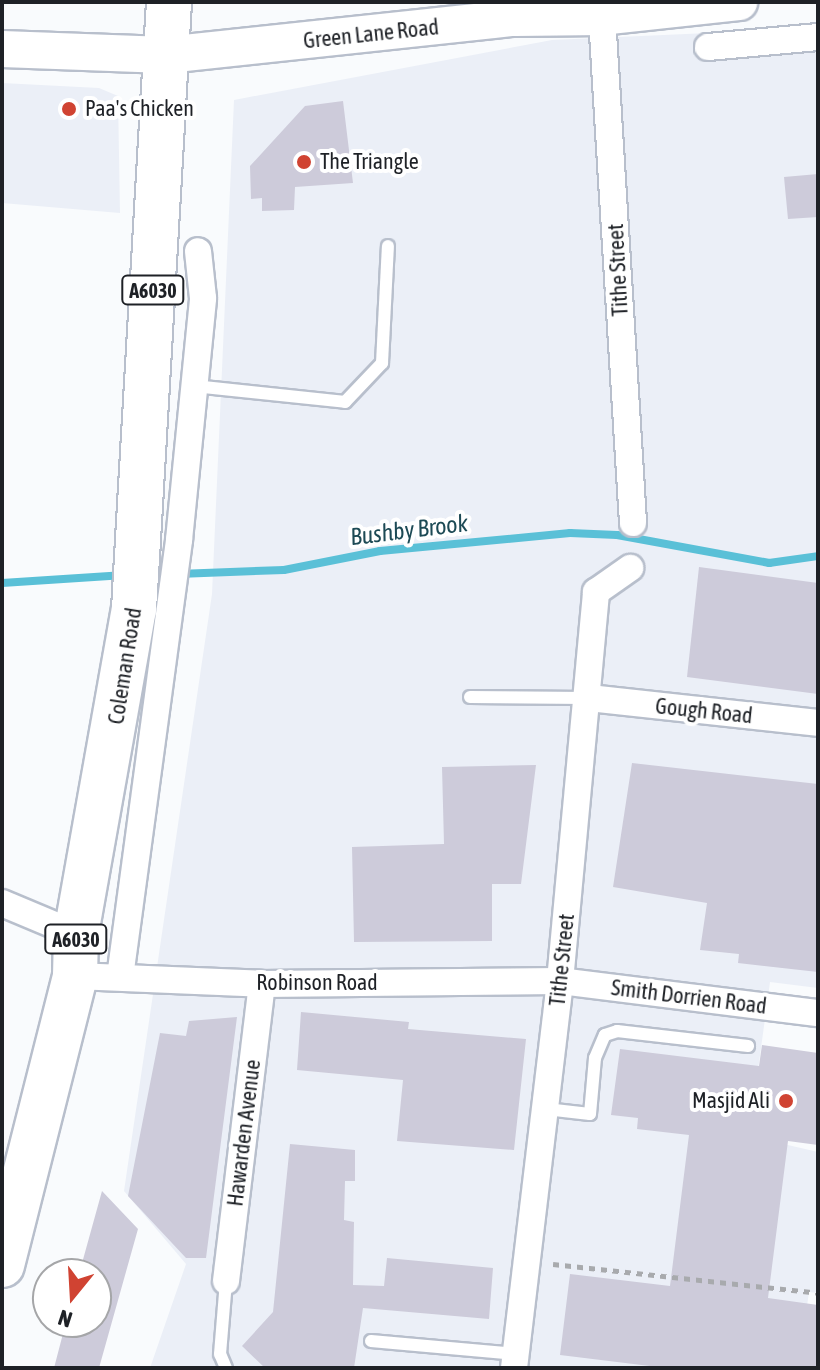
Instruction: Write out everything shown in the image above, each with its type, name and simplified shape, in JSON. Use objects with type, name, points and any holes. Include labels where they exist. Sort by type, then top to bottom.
[{"type":"highway","name":"Coleman Road","points":[[161,2],[166,55]]},
{"type":"highway","name":"Coleman Road","points":[[2,1265],[14,1170],[76,955],[152,613],[160,532],[169,2]]},
{"type":"street","name":"Green Lane Road","points":[[2,49],[166,55],[515,10],[602,17],[739,2]]},
{"type":"street","name":"Tithe Street","points":[[602,17],[633,523]]},
{"type":"street","points":[[708,47],[818,37]]},
{"type":"street","points":[[160,532],[194,386],[203,298],[198,251]]},
{"type":"street","name":"Tithe Street","points":[[515,1361],[560,981],[589,698],[596,592],[630,568]]},
{"type":"street","points":[[120,977],[152,613]]},
{"type":"street","name":"Gough Road","points":[[589,698],[818,723]]},
{"type":"street","points":[[2,903],[76,955]]},
{"type":"street","name":"Robinson Road","points":[[76,955],[120,977],[262,984],[560,981]]},
{"type":"street","name":"Smith Dorrien Road","points":[[560,981],[818,1013]]},
{"type":"street","name":"Hawarden Avenue","points":[[226,1281],[262,984]]},
{"type":"lane","points":[[194,386],[345,402],[382,363],[388,246]]},
{"type":"lane","points":[[470,697],[589,698]]},
{"type":"lane","points":[[546,1109],[590,1114],[595,1058],[605,1035],[617,1031],[748,1046]]},
{"type":"lane","points":[[226,1281],[220,1354],[226,1368]]},
{"type":"lane","points":[[371,1341],[515,1361]]},
{"type":"path","points":[[528,1262],[818,1293]]},
{"type":"shaded area","points":[[818,28],[818,988],[770,982],[749,1136],[818,1152],[818,1293],[809,1292],[798,1368],[150,1368],[186,1264],[124,1191],[212,594],[234,100],[552,40]]},
{"type":"shaded area","points":[[2,83],[99,88],[118,96],[120,213],[2,203]]},
{"type":"building","points":[[343,101],[353,183],[295,187],[294,210],[262,211],[262,198],[251,199],[250,166],[305,106]]},
{"type":"building","points":[[818,174],[818,217],[788,219],[784,177]]},
{"type":"building","points":[[699,567],[818,583],[818,694],[687,677]]},
{"type":"building","points":[[632,763],[818,784],[818,972],[738,963],[739,954],[700,950],[707,903],[613,887]]},
{"type":"building","points":[[536,765],[521,884],[492,884],[492,941],[354,942],[352,847],[444,844],[442,767]]},
{"type":"building","points":[[301,1012],[409,1022],[408,1029],[526,1039],[514,1150],[397,1141],[403,1080],[297,1070]]},
{"type":"building","points":[[237,1017],[206,1258],[186,1258],[128,1196],[160,1033],[186,1036],[189,1021]]},
{"type":"building","points":[[762,1045],[818,1053],[818,1145],[788,1141],[768,1298],[818,1305],[818,1368],[666,1368],[560,1355],[570,1274],[670,1286],[689,1135],[637,1129],[638,1118],[611,1115],[620,1049],[759,1066]]},
{"type":"building","points":[[290,1144],[355,1150],[355,1181],[345,1181],[344,1220],[354,1222],[353,1285],[384,1286],[387,1258],[493,1268],[489,1319],[363,1308],[354,1368],[265,1368],[242,1346],[273,1312]]},
{"type":"building","points":[[102,1191],[138,1229],[112,1322],[112,1258],[83,1258]]},
{"type":"building","points":[[62,1338],[107,1338],[99,1368],[54,1368]]},
{"type":"waterway","name":"Bushby Brook","points":[[178,574],[284,570],[380,551],[570,533],[617,535],[769,563],[818,556]]},
{"type":"waterway","name":"Bushby Brook","points":[[2,583],[125,575]]},
{"type":"place","name":"Paa's Chicken","points":[[69,109]]},
{"type":"place","name":"The Triangle","points":[[304,162]]},
{"type":"place","name":"Masjid Ali","points":[[786,1101]]}]
